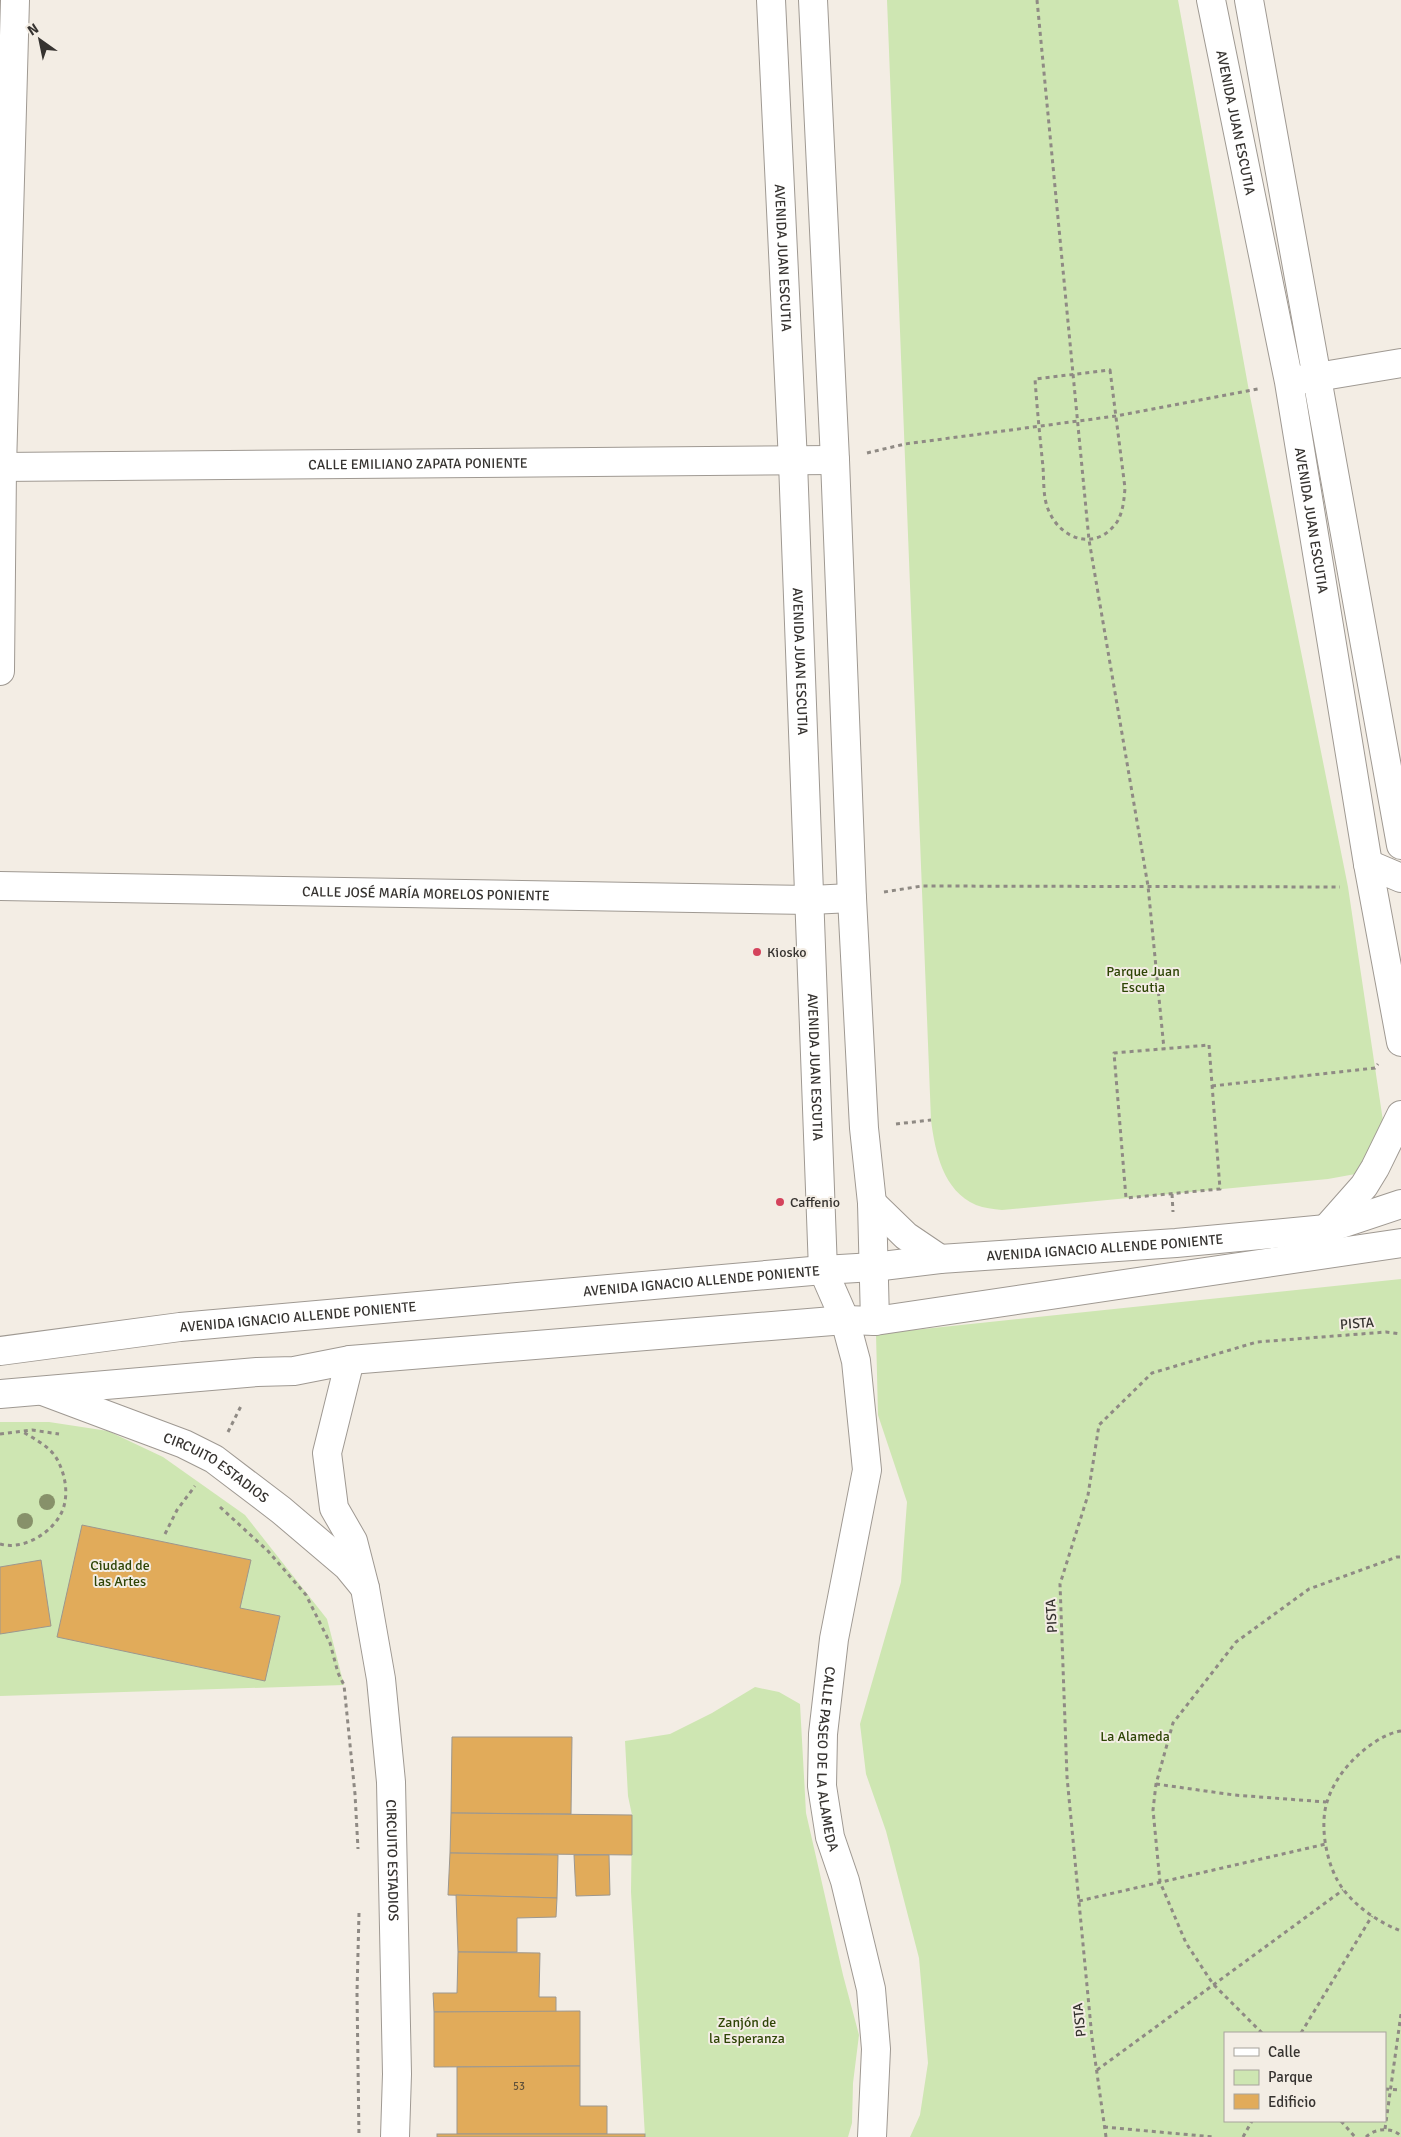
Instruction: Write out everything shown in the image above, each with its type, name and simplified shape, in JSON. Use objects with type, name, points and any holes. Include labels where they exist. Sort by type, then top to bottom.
[{"type":"main road","points":[[0,671],[1,467],[15,0]]},
{"type":"main road","name":"AVENIDA JUAN ESCUTIA","points":[[771,0],[793,462],[823,1270],[845,1320]]},
{"type":"main road","points":[[814,0],[835,460],[852,898],[864,1128],[872,1203],[875,1321]]},
{"type":"main road","name":"AVENIDA JUAN ESCUTIA","points":[[1211,0],[1289,382],[1368,864],[1400,1040]]},
{"type":"main road","name":"AVENIDA JUAN ESCUTIA","points":[[1249,0],[1401,845]]},
{"type":"main road","points":[[1289,382],[1401,363]]},
{"type":"main road","name":"CALLE EMILIANO ZAPATA PONIENTE","points":[[1,467],[793,462],[835,460]]},
{"type":"main road","points":[[1368,864],[1401,878]]},
{"type":"main road","name":"CALLE JOSÉ MARÍA MORELOS PONIENTE","points":[[0,886],[810,900],[852,898]]},
{"type":"main road","points":[[1326,1229],[1364,1186],[1401,1115]]},
{"type":"main road","points":[[872,1203],[906,1236],[940,1259]]},
{"type":"main road","name":"AVENIDA IGNACIO ALLENDE PONIENTE","points":[[0,1351],[180,1327],[874,1267],[940,1259],[1166,1243],[1326,1229],[1401,1204]]},
{"type":"main road","points":[[0,1394],[257,1372],[294,1371],[350,1360],[845,1320],[875,1321],[1401,1243]]},
{"type":"main road","name":"CALLE PASEO DE LA ALAMEDA","points":[[845,1320],[856,1361],[867,1470],[834,1639],[823,1734],[822,1786],[830,1837],[846,1881],[871,1989],[876,2049],[872,2137]]},
{"type":"main road","name":"CIRCUITO ESTADIOS","points":[[350,1360],[328,1453],[334,1508],[353,1541],[365,1588],[381,1679],[391,1782],[397,2074],[395,2137]]},
{"type":"main road","name":"CIRCUITO ESTADIOS","points":[[39,1390],[184,1444],[214,1459],[281,1510],[347,1566],[365,1588]]},
{"type":"path","points":[[1037,0],[1089,540],[1148,886],[1164,1049]]},
{"type":"path","points":[[1110,370],[1116,416],[1124,488],[1123,507],[1117,521],[1098,538],[1089,540],[1068,534],[1055,523],[1046,504],[1034,379],[1110,370]]},
{"type":"path","points":[[835,460],[905,444],[1116,416],[1289,382]]},
{"type":"path","points":[[852,898],[922,886],[1348,887],[1368,864]]},
{"type":"path","points":[[1212,1086],[1375,1068],[1400,1040]]},
{"type":"path","points":[[1208,1045],[1220,1189],[1126,1198],[1114,1053],[1164,1049],[1208,1045]]},
{"type":"path","name":"PISTA","points":[[1106,2137],[1097,2070],[1067,1777],[1060,1584],[1088,1495],[1099,1425],[1152,1372],[1257,1342],[1386,1332],[1401,1334]]},
{"type":"path","points":[[0,1434],[32,1430],[61,1434]]},
{"type":"path","points":[[0,1544],[6,1546],[30,1542],[51,1528],[64,1507],[66,1483],[58,1460],[41,1442],[21,1431]]},
{"type":"path","points":[[187,1482],[202,1492]]},
{"type":"path","points":[[216,1504],[268,1551],[306,1595],[330,1643],[338,1673],[344,1685],[355,1794],[358,1853]]},
{"type":"path","points":[[1261,2032],[1213,1984],[1186,1943],[1160,1882],[1153,1810],[1156,1784],[1173,1723],[1236,1642],[1309,1589],[1397,1556],[1401,1557]]},
{"type":"path","points":[[1401,1731],[1394,1732],[1365,1747],[1342,1771],[1327,1802],[1324,1834],[1330,1866],[1343,1890],[1372,1916],[1401,1931]]},
{"type":"path","points":[[1156,1784],[1234,1795],[1327,1802]]},
{"type":"path","points":[[1080,1901],[1326,1844]]},
{"type":"path","points":[[1097,2070],[1343,1890]]},
{"type":"path","points":[[359,1910],[356,1993],[359,2137]]},
{"type":"path","points":[[1302,2032],[1372,1916]]},
{"type":"path","points":[[1386,2121],[1401,2014]]},
{"type":"path","points":[[1386,2088],[1401,2090]]},
{"type":"path","points":[[1243,2137],[1251,2122]]},
{"type":"path","points":[[1342,2122],[1355,2137]]},
{"type":"path","points":[[1385,2129],[1386,2122]]},
{"type":"path","points":[[1104,2127],[1214,2137]]},
{"type":"path","points":[[1366,2137],[1371,2132],[1385,2129],[1398,2133],[1401,2136]]},
{"type":"green space","name":"Parque Juan Escutia","points":[[887,0],[1178,0],[1249,391],[1348,887],[1383,1121],[1361,1173],[1328,1179],[1002,1210],[979,1206],[965,1199],[948,1180],[938,1157],[931,1120]]},
{"type":"green space","name":"La Alameda","points":[[1401,1279],[1401,2137],[910,2137],[920,2115],[928,2063],[919,1958],[886,1831],[866,1774],[860,1724],[901,1582],[907,1502],[878,1415],[876,1334]]},
{"type":"green space","name":"Ciudad de las Artes","points":[[0,1422],[49,1422],[108,1431],[163,1457],[245,1515],[327,1619],[344,1685],[0,1696]]},
{"type":"green space","name":"Zanjón de la Esperanza","points":[[755,1687],[779,1692],[800,1704],[806,1813],[843,1975],[859,2035],[853,2083],[852,2123],[848,2137],[645,2137],[631,1892],[632,1815],[628,1796],[625,1741],[670,1734],[712,1713]]},
{"type":"building","points":[[82,1525],[251,1560],[240,1608],[280,1616],[265,1681],[57,1637]]},
{"type":"building","points":[[41,1560],[51,1626],[0,1634],[0,1567]]},
{"type":"building","points":[[452,1737],[572,1737],[571,1814],[451,1813]]},
{"type":"building","points":[[451,1813],[632,1815],[632,1855],[450,1853]]},
{"type":"building","points":[[450,1853],[558,1855],[557,1898],[448,1895]]},
{"type":"building","points":[[574,1855],[609,1855],[610,1895],[576,1896]]},
{"type":"building","points":[[456,1895],[557,1898],[556,1917],[517,1918],[517,1952],[458,1952]]},
{"type":"building","points":[[458,1952],[540,1953],[539,1997],[556,1997],[556,2012],[434,2012],[433,1993],[457,1993]]},
{"type":"building","points":[[580,2011],[580,2066],[434,2067],[434,2012]]},
{"type":"building","points":[[580,2066],[580,2106],[607,2106],[607,2134],[457,2134],[457,2067]]},
{"type":"building","points":[[437,2134],[645,2134],[645,2137],[437,2137]]},
{"type":"place","name":"Kiosko","points":[[757,952]]},
{"type":"place","name":"Caffenio","points":[[780,1202]]}]
